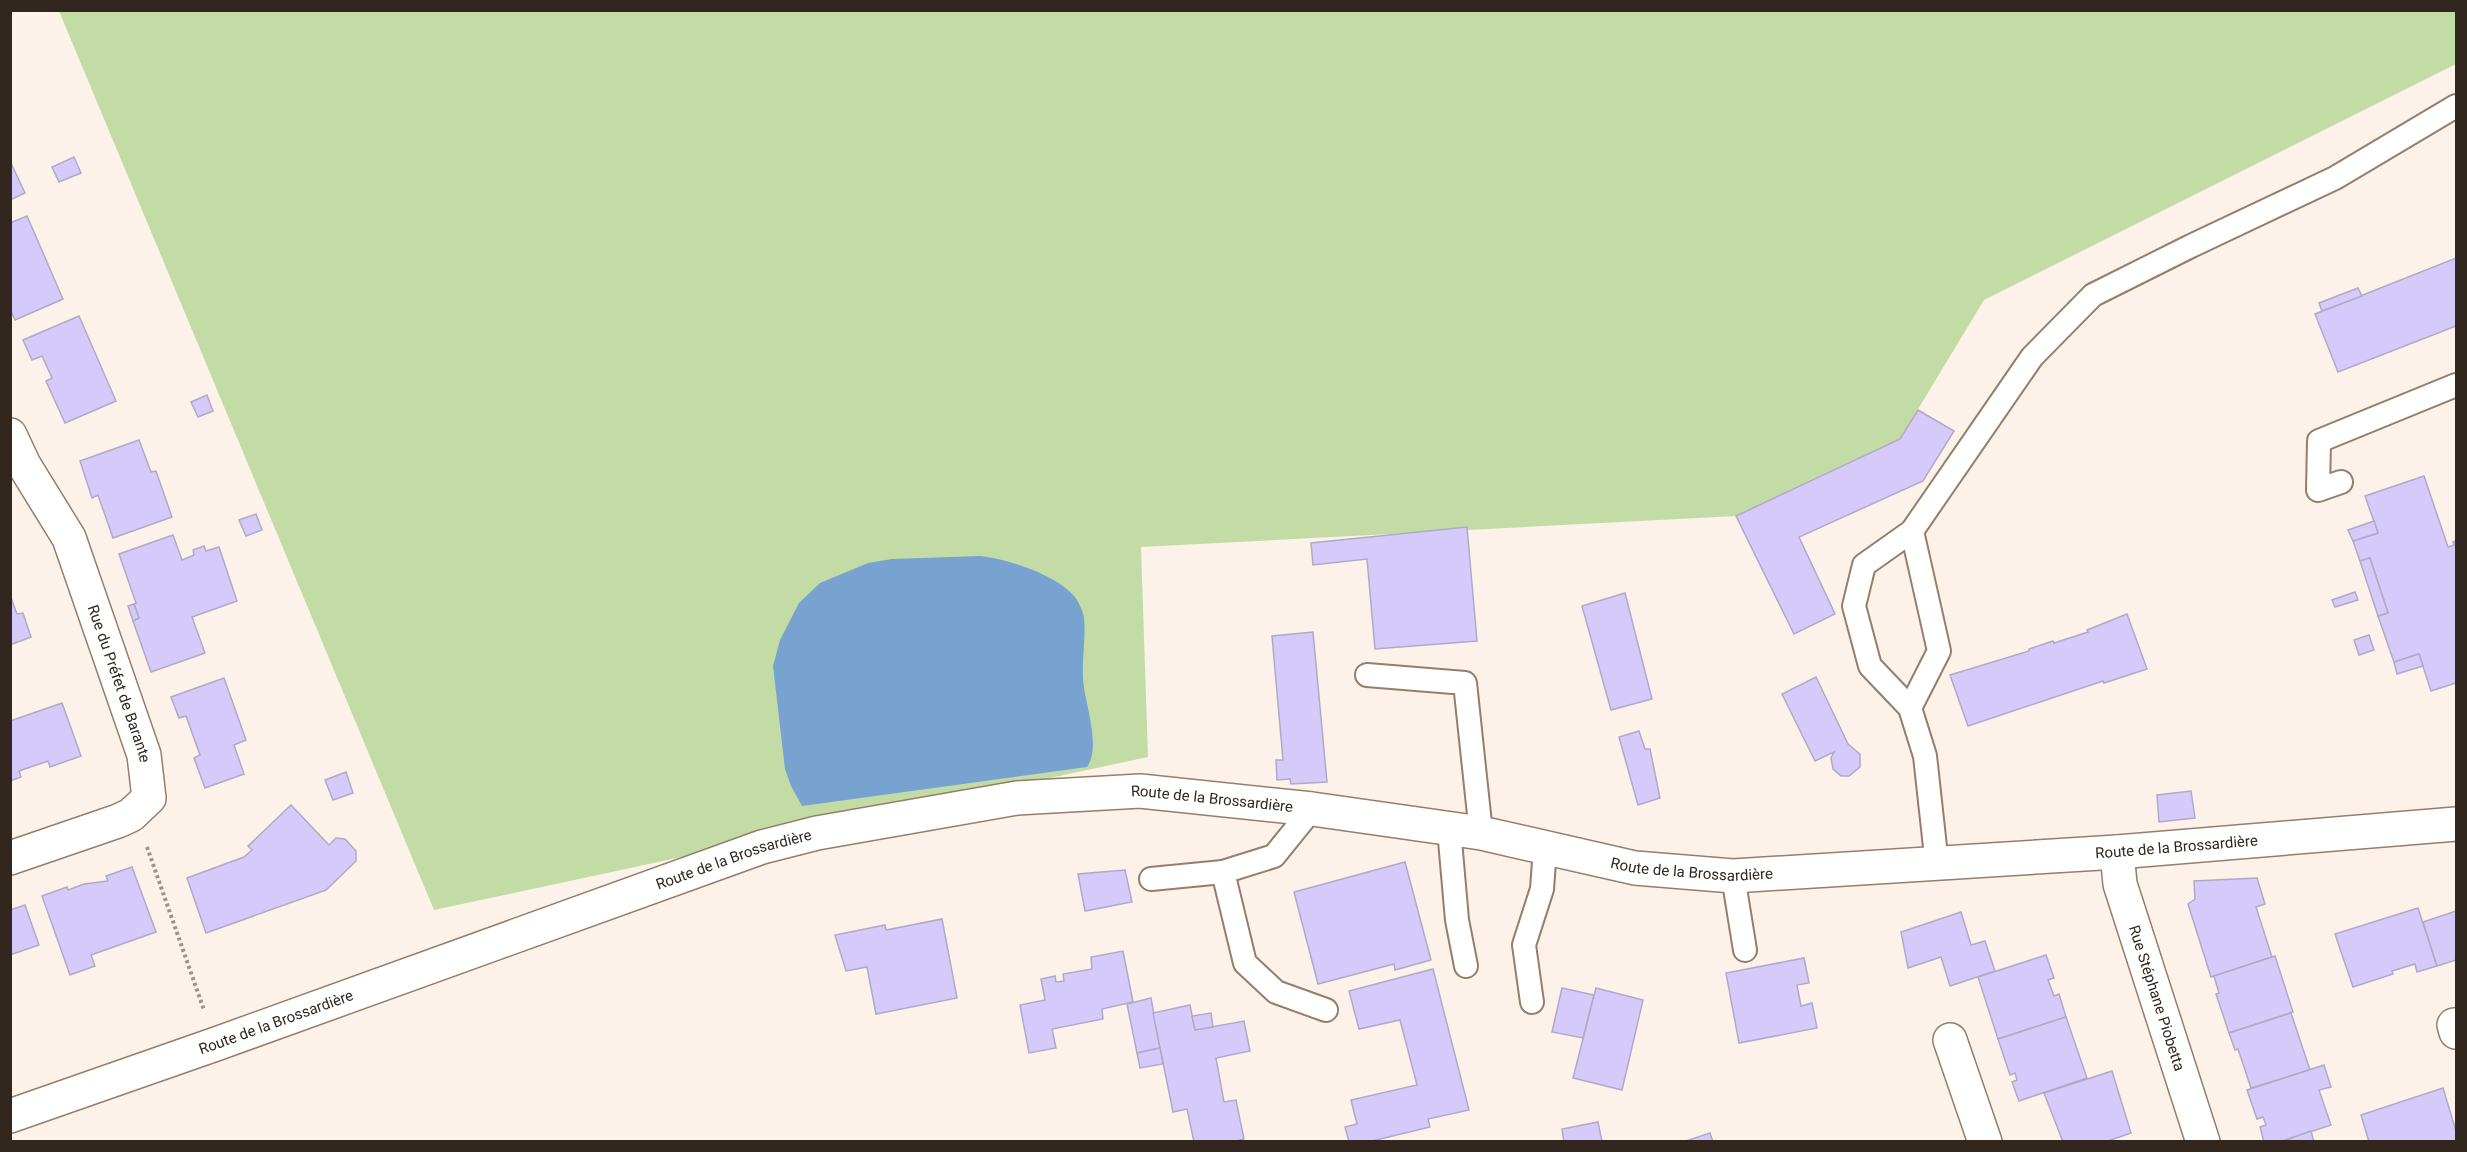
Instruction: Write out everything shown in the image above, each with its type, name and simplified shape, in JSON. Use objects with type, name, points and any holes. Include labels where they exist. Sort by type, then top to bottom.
[{"type":"street","name":"Rue du Préfet de Barante","points":[[10,435],[24,465],[69,537],[144,755],[149,798],[131,814],[118,821],[10,858]]},
{"type":"street","name":"Route de la Brossardière","points":[[10,1116],[762,847],[817,833],[1017,798],[1140,791],[1312,809],[1481,833],[1635,868],[1733,876],[1936,865],[2457,824]]},
{"type":"street","name":"Rue Stéphane Piobetta","points":[[2117,852],[2120,884],[2203,1142]]},
{"type":"street","points":[[1950,1040],[1985,1142]]},
{"type":"lane","points":[[1936,865],[1924,756],[1910,708],[1870,666],[1854,606],[1864,565],[1912,531],[2032,357],[2093,295],[2335,178],[2457,106]]},
{"type":"lane","points":[[2341,482],[2318,490],[2319,441],[2457,385]]},
{"type":"lane","points":[[1910,708],[1939,651],[1912,531]]},
{"type":"lane","points":[[1367,675],[1465,683],[1481,833]]},
{"type":"lane","points":[[1151,879],[1223,872],[1274,856],[1312,809]]},
{"type":"lane","points":[[1449,829],[1457,920],[1466,966]]},
{"type":"lane","points":[[1532,1002],[1524,945],[1542,889],[1545,848]]},
{"type":"lane","points":[[1223,872],[1245,963],[1276,992],[1326,1010]]},
{"type":"lane","points":[[1733,876],[1745,950]]},
{"type":"path","points":[[131,814],[141,828],[216,1044]]},
{"type":"green space","points":[[2456,10],[2456,64],[1984,300],[1900,439],[1736,516],[1141,547],[1148,757],[434,910],[59,11]]},
{"type":"water","points":[[980,556],[1018,564],[1044,575],[1067,589],[1079,604],[1084,625],[1084,688],[1093,736],[1093,748],[1087,767],[802,806],[785,769],[773,666],[780,640],[799,603],[820,583],[868,563],[892,559]]},
{"type":"building","points":[[74,157],[81,173],[59,182],[52,167]]},
{"type":"building","points":[[10,161],[25,193],[10,200]]},
{"type":"building","points":[[27,216],[63,299],[15,320],[10,309],[10,223]]},
{"type":"building","points":[[2456,258],[2456,326],[2338,372],[2315,314]]},
{"type":"building","points":[[2358,288],[2362,296],[2322,311],[2319,303]]},
{"type":"building","points":[[79,316],[116,401],[65,423],[46,381],[52,378],[42,356],[32,360],[23,340]]},
{"type":"building","points":[[207,395],[213,411],[198,417],[191,402]]},
{"type":"building","points":[[1918,410],[1954,431],[1923,481],[1799,537],[1835,614],[1794,634],[1736,516],[1900,439]]},
{"type":"building","points":[[139,440],[151,472],[156,471],[172,517],[113,538],[98,495],[92,498],[80,461]]},
{"type":"building","points":[[2424,476],[2448,547],[2454,545],[2453,542],[2456,541],[2456,683],[2431,691],[2419,654],[2394,662],[2378,616],[2388,613],[2370,558],[2360,561],[2353,541],[2378,533],[2365,496]]},
{"type":"building","points":[[256,514],[262,530],[246,536],[239,520]]},
{"type":"building","points":[[2374,521],[2378,533],[2353,541],[2348,530]]},
{"type":"building","points":[[1467,527],[1477,641],[1375,649],[1367,559],[1313,565],[1311,543]]},
{"type":"building","points":[[173,535],[182,560],[194,555],[193,550],[204,546],[206,551],[219,547],[237,601],[192,617],[205,653],[151,672],[133,621],[139,618],[134,604],[136,603],[119,554]]},
{"type":"building","points":[[2370,558],[2388,613],[2378,616],[2360,561]]},
{"type":"building","points":[[2355,592],[2358,600],[2335,607],[2332,600]]},
{"type":"building","points":[[1625,593],[1652,699],[1611,710],[1582,606]]},
{"type":"building","points":[[10,595],[17,614],[23,613],[31,637],[10,645]]},
{"type":"building","points":[[134,604],[139,618],[133,621],[128,606]]},
{"type":"building","points":[[2127,614],[2147,669],[2104,683],[2103,681],[1968,726],[1950,675],[2029,651],[2029,649],[2053,641],[2054,643],[2088,632],[2087,630]]},
{"type":"building","points":[[1313,632],[1327,782],[1291,784],[1290,779],[1277,780],[1276,760],[1283,760],[1272,636]]},
{"type":"building","points":[[2369,635],[2374,650],[2359,655],[2354,640]]},
{"type":"building","points":[[2419,654],[2423,666],[2397,674],[2394,662]]},
{"type":"building","points":[[1816,677],[1848,744],[1860,754],[1860,767],[1849,776],[1841,776],[1833,769],[1831,758],[1834,752],[1815,761],[1782,694]]},
{"type":"building","points":[[224,678],[246,740],[234,745],[244,774],[205,788],[194,758],[200,755],[186,716],[179,718],[171,697]]},
{"type":"building","points":[[62,703],[81,756],[50,767],[48,761],[19,771],[21,777],[10,781],[10,721]]},
{"type":"building","points":[[1639,731],[1645,749],[1650,749],[1660,798],[1638,805],[1619,737]]},
{"type":"building","points":[[346,772],[353,793],[333,800],[325,780]]},
{"type":"building","points":[[2191,791],[2195,818],[2159,822],[2157,795]]},
{"type":"building","points":[[291,805],[329,845],[336,838],[345,839],[356,851],[356,861],[326,890],[206,933],[187,878],[244,857],[252,850],[248,846]]},
{"type":"building","points":[[1405,862],[1431,960],[1395,970],[1394,964],[1318,984],[1294,892]]},
{"type":"building","points":[[132,867],[156,932],[91,955],[95,966],[70,975],[42,896],[67,887],[68,890],[84,884],[108,881],[106,876]]},
{"type":"building","points":[[1125,870],[1132,902],[1085,911],[1078,874]]},
{"type":"building","points":[[2257,878],[2265,904],[2256,907],[2272,957],[2211,977],[2188,904],[2195,899],[2194,881]]},
{"type":"building","points":[[25,905],[39,945],[10,955],[10,910]]},
{"type":"building","points":[[2418,908],[2437,966],[2417,972],[2415,964],[2353,987],[2335,934]]},
{"type":"building","points":[[2456,911],[2456,960],[2437,966],[2423,922]]},
{"type":"building","points":[[1961,912],[1971,945],[1985,941],[1995,971],[1950,986],[1941,957],[1908,968],[1901,932]]},
{"type":"building","points":[[942,919],[957,998],[876,1014],[867,967],[846,971],[835,935],[885,925],[886,930]]},
{"type":"building","points":[[1123,951],[1133,1002],[1102,1009],[1103,1019],[1052,1029],[1056,1048],[1029,1053],[1020,1005],[1045,1000],[1041,979],[1055,976],[1056,982],[1064,981],[1063,974],[1092,969],[1091,957]]},
{"type":"building","points":[[2046,955],[2054,978],[2048,980],[2054,996],[2059,994],[2066,1017],[1998,1039],[1978,977]]},
{"type":"building","points":[[2275,956],[2293,1012],[2229,1033],[2216,994],[2219,993],[2214,976]]},
{"type":"building","points":[[1804,958],[1809,983],[1797,985],[1801,1006],[1812,1003],[1817,1028],[1739,1043],[1726,973]]},
{"type":"building","points":[[1433,969],[1469,1110],[1428,1119],[1430,1127],[1368,1142],[1349,1142],[1345,1127],[1357,1124],[1351,1100],[1417,1085],[1400,1020],[1359,1029],[1349,991]]},
{"type":"building","points":[[1562,988],[1594,995],[1583,1038],[1552,1032]]},
{"type":"building","points":[[1596,988],[1643,1000],[1622,1090],[1573,1078]]},
{"type":"building","points":[[1151,998],[1160,1048],[1137,1053],[1127,1004]]},
{"type":"building","points":[[1190,1005],[1195,1030],[1244,1021],[1250,1051],[1216,1058],[1224,1102],[1236,1100],[1244,1139],[1233,1142],[1194,1142],[1187,1109],[1173,1112],[1153,1013]]},
{"type":"building","points":[[1211,1013],[1213,1027],[1195,1030],[1192,1016]]},
{"type":"building","points":[[2291,1013],[2310,1070],[2251,1088],[2238,1049],[2235,1050],[2229,1033]]},
{"type":"building","points":[[2066,1017],[2087,1078],[2019,1101],[2012,1082],[2017,1080],[2015,1073],[2010,1075],[1998,1039]]},
{"type":"building","points":[[1160,1048],[1163,1064],[1140,1068],[1137,1053]]},
{"type":"building","points":[[2324,1065],[2331,1087],[2319,1090],[2331,1125],[2280,1142],[2264,1142],[2260,1127],[2266,1125],[2263,1117],[2257,1119],[2247,1090]]},
{"type":"building","points":[[2112,1071],[2131,1133],[2105,1142],[2063,1142],[2044,1093]]},
{"type":"building","points":[[2443,1088],[2456,1131],[2456,1142],[2369,1142],[2361,1115]]},
{"type":"building","points":[[1598,1122],[1602,1142],[1564,1142],[1562,1129]]},
{"type":"building","points":[[2311,1131],[2314,1142],[2280,1142]]},
{"type":"building","points":[[1710,1133],[1713,1142],[1683,1142]]}]
